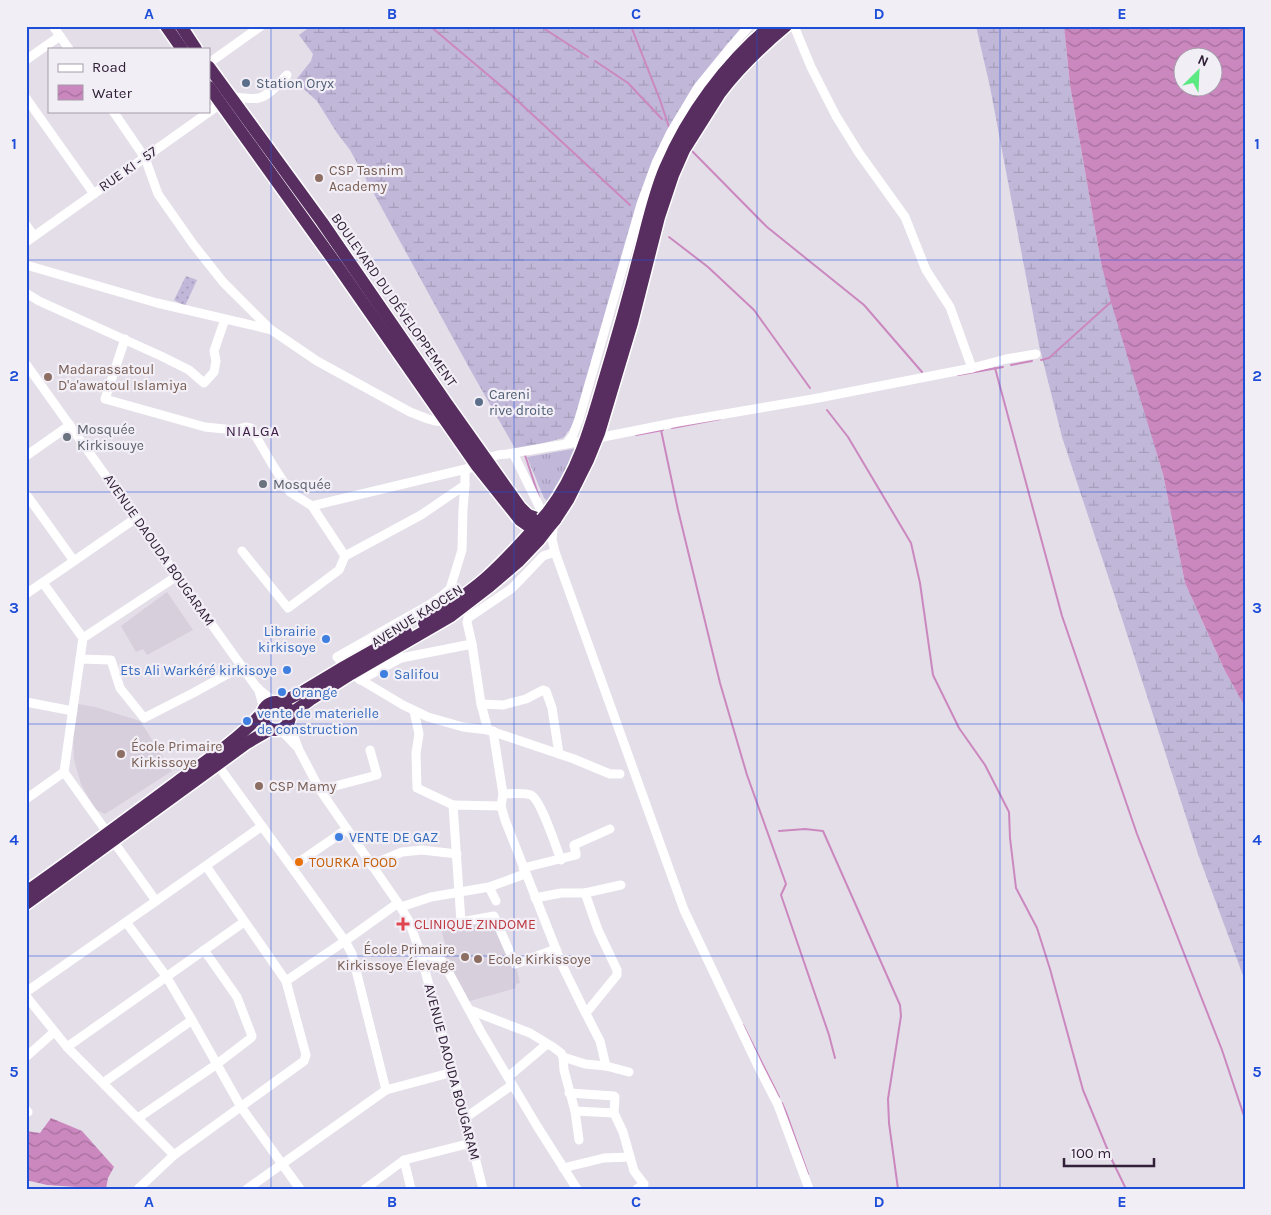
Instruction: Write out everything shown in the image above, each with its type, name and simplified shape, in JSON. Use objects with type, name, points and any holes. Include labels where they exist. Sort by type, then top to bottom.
[{"type":"highway","points":[[166,26],[181,48]]},
{"type":"highway","points":[[181,26],[195,48]]},
{"type":"highway","points":[[683,142],[696,111],[713,86],[739,56],[770,26]]},
{"type":"highway","points":[[545,522],[574,468],[587,437],[655,215],[665,169],[727,84],[759,50],[786,26]]},
{"type":"highway","name":"BOULEVARD DU DÉVELOPPEMENT","points":[[210,67],[226,100],[340,268],[429,387],[476,465],[526,514],[545,522]]},
{"type":"highway","name":"BOULEVARD DU DÉVELOPPEMENT","points":[[210,88],[226,100]]},
{"type":"highway","name":"BOULEVARD DU DÉVELOPPEMENT","points":[[429,387],[447,422],[476,465],[520,520],[545,522]]},
{"type":"highway","points":[[519,545],[523,531],[520,520]]},
{"type":"highway","name":"AVENUE KAOCEN","points":[[26,904],[252,725],[270,706],[304,691],[352,674],[486,578],[545,522]]},
{"type":"highway","name":"AVENUE KAOCEN","points":[[26,892],[111,837],[247,743],[282,724],[310,700],[451,616],[490,586],[540,540],[545,522]]},
{"type":"highway","points":[[270,706],[287,707],[282,724],[264,723],[270,706]]},
{"type":"street","points":[[53,26],[68,48]]},
{"type":"street","points":[[567,443],[573,435],[579,419],[640,204],[656,163],[671,132],[698,87],[748,26]]},
{"type":"street","points":[[794,26],[811,67],[836,116],[859,153],[905,216],[926,270],[950,307],[972,368]]},
{"type":"street","points":[[210,64],[259,27]]},
{"type":"street","points":[[26,60],[60,36]]},
{"type":"street","points":[[226,100],[261,97],[287,75]]},
{"type":"street","points":[[26,98],[94,194]]},
{"type":"street","name":"RUE KI - 57","points":[[210,111],[226,100]]},
{"type":"street","points":[[113,112],[145,158],[158,194],[193,244],[224,282],[270,329],[317,361],[410,412],[428,419],[447,422]]},
{"type":"street","name":"RUE KI - 57","points":[[26,242],[209,112]]},
{"type":"street","points":[[26,225],[34,236]]},
{"type":"street","points":[[26,265],[157,303],[270,329]]},
{"type":"street","points":[[26,293],[39,301],[189,370],[205,383],[214,372],[216,360],[214,351],[225,319]]},
{"type":"street","points":[[124,339],[105,399],[205,427],[234,430],[251,428],[290,492],[312,506],[345,556]]},
{"type":"street","points":[[603,437],[972,368],[1006,359],[1036,354]]},
{"type":"street","name":"AVENUE DAOUDA BOUGARAM","points":[[28,369],[270,706]]},
{"type":"street","points":[[26,456],[70,426]]},
{"type":"street","points":[[312,506],[476,465],[498,454],[578,442]]},
{"type":"street","points":[[513,453],[553,530],[552,539],[555,552],[684,910],[778,1105],[809,1189]]},
{"type":"street","points":[[476,465],[465,485],[462,550],[450,589],[429,606],[337,657],[352,674],[414,711],[428,717],[463,727],[491,731],[610,774],[620,774]]},
{"type":"street","points":[[242,551],[288,608],[339,570],[345,556],[421,515],[465,485]]},
{"type":"street","points":[[26,494],[74,561]]},
{"type":"street","points":[[26,594],[136,518]]},
{"type":"street","points":[[555,552],[543,556],[511,589],[468,618],[467,622],[481,704],[491,731],[503,794],[501,806],[505,820],[567,975],[600,1041],[606,1066]]},
{"type":"street","points":[[83,638],[177,576]]},
{"type":"street","points":[[43,583],[83,638],[64,772],[156,901]]},
{"type":"street","points":[[352,674],[401,658],[472,644]]},
{"type":"street","points":[[80,659],[110,660],[120,688],[144,718],[242,666]]},
{"type":"street","points":[[481,704],[503,705],[526,699],[546,690],[552,708],[559,754]]},
{"type":"street","points":[[26,702],[73,711]]},
{"type":"street","points":[[414,711],[418,734],[416,753],[417,788],[453,805],[501,806]]},
{"type":"street","name":"AVENUE DAOUDA BOUGARAM","points":[[282,724],[299,750],[320,790],[409,921],[420,952],[483,1189]]},
{"type":"street","points":[[320,790],[377,774],[370,750]]},
{"type":"street","points":[[217,764],[345,941],[352,954],[386,1090]]},
{"type":"street","points":[[26,799],[64,772]]},
{"type":"street","points":[[503,794],[528,794],[533,797],[545,816],[561,860]]},
{"type":"street","points":[[453,805],[461,922],[494,916],[515,964],[556,949]]},
{"type":"street","points":[[174,1155],[67,1047],[26,994],[262,826]]},
{"type":"street","points":[[292,867],[346,829]]},
{"type":"street","points":[[286,981],[399,905],[431,897],[489,887],[524,871],[576,855],[574,844],[610,829]]},
{"type":"street","points":[[371,865],[402,852],[422,850],[457,854]]},
{"type":"street","points":[[138,1189],[174,1155],[306,1059],[286,981],[206,866]]},
{"type":"street","points":[[535,898],[561,893],[585,893],[621,885]]},
{"type":"street","points":[[489,887],[496,901]]},
{"type":"street","points":[[585,893],[598,930],[617,970],[617,975],[586,1013]]},
{"type":"street","points":[[126,922],[166,976],[241,1107],[300,1189]]},
{"type":"street","points":[[67,1047],[244,922]]},
{"type":"street","points":[[138,1118],[217,1064],[250,1040],[252,1036],[238,997],[204,950]]},
{"type":"street","points":[[420,952],[443,962],[481,1032],[577,1189]]},
{"type":"street","points":[[470,1010],[529,1033],[561,1053],[569,1093],[575,1111],[579,1140]]},
{"type":"street","points":[[103,1083],[192,1020]]},
{"type":"street","points":[[26,1057],[54,1032]]},
{"type":"street","points":[[465,1118],[510,1081],[547,1044]]},
{"type":"street","points":[[563,1057],[586,1064],[606,1066],[629,1072]]},
{"type":"street","points":[[247,1189],[386,1090],[453,1072]]},
{"type":"street","points":[[569,1093],[615,1097],[614,1113],[623,1132],[634,1171],[644,1184],[637,1189]]},
{"type":"street","points":[[575,1111],[614,1113]]},
{"type":"street","points":[[365,1189],[404,1160],[472,1143]]},
{"type":"street","points":[[563,1168],[604,1158],[630,1156]]},
{"type":"street","points":[[404,1160],[411,1189]]},
{"type":"shaded area","points":[[167,592],[193,630],[147,655],[143,649],[136,652],[121,626]]},
{"type":"shaded area","points":[[78,704],[95,707],[140,721],[172,771],[105,814],[95,809],[81,784],[74,760],[73,737]]},
{"type":"shaded area","name":"Ecole Kirkissoye","points":[[497,913],[516,966],[520,983],[516,984],[516,988],[463,1003],[441,957],[448,953],[440,926]]},
{"type":"green space","points":[[311,26],[746,26],[666,133],[573,425],[563,438],[516,450],[350,150],[317,101],[295,81],[311,61],[313,54],[299,35]]},
{"type":"green space","points":[[976,26],[1064,26],[1070,85],[1101,263],[1163,474],[1185,583],[1225,671],[1245,707],[1245,981],[1198,854],[1062,437],[1039,345],[990,87]]},
{"type":"green space","points":[[186,276],[197,280],[185,306],[174,300]]},
{"type":"green space","points":[[578,448],[547,501],[527,457]]},
{"type":"water","points":[[1064,26],[1245,26],[1245,707],[1225,671],[1185,583],[1163,474],[1101,263],[1070,85]]},
{"type":"water","points":[[51,1118],[82,1131],[114,1167],[108,1178],[106,1189],[47,1185],[26,1180],[26,1131],[40,1133]]},
{"type":"waterway","points":[[430,26],[507,91],[630,205]]},
{"type":"waterway","points":[[540,26],[588,57]]},
{"type":"waterway","points":[[631,26],[669,127]]},
{"type":"waterway","points":[[595,61],[628,83],[662,119]]},
{"type":"waterway","points":[[691,150],[767,227],[864,305],[922,372]]},
{"type":"waterway","points":[[669,237],[708,267],[754,310],[810,388]]},
{"type":"waterway","points":[[1041,360],[1049,358],[1111,302]]},
{"type":"waterway","points":[[1011,365],[1032,361]]},
{"type":"waterway","points":[[958,375],[1003,367]]},
{"type":"waterway","points":[[995,368],[1062,616],[1137,834],[1222,1050],[1245,1119]]},
{"type":"waterway","points":[[827,410],[848,437],[911,543],[920,583],[933,675],[959,728],[985,765],[1009,812],[1016,888],[1037,928],[1083,1090],[1126,1189]]},
{"type":"waterway","points":[[672,428],[720,419]]},
{"type":"waterway","points":[[661,430],[678,510],[720,683],[747,775],[786,884],[781,895],[829,1035],[835,1058]]},
{"type":"waterway","points":[[636,435],[663,430]]},
{"type":"waterway","points":[[525,455],[539,497]]},
{"type":"waterway","points":[[779,831],[805,829],[823,831],[900,1005],[901,1016],[888,1099],[889,1123],[898,1189]]},
{"type":"waterway","points":[[743,1025],[779,1097]]},
{"type":"waterway","points":[[782,1103],[808,1174]]},
{"type":"place","name":"Station Oryx","points":[[246,83]]},
{"type":"place","name":"CSP Tasnim Academy","points":[[319,178]]},
{"type":"place","name":"Madarassatoul D'a'awatoul Islamiya","points":[[48,377]]},
{"type":"place","name":"Careni rive droite","points":[[479,402]]},
{"type":"place","name":"Mosquée Kirkisouye","points":[[67,437]]},
{"type":"place","name":"Mosquée","points":[[263,484]]},
{"type":"place","name":"Librairie kirkisoye","points":[[326,639]]},
{"type":"place","name":"Ets Ali Warkéré kirkisoye","points":[[287,670]]},
{"type":"place","name":"Salifou","points":[[384,674]]},
{"type":"place","name":"Orange","points":[[282,692]]},
{"type":"place","name":"vente de materielle de construction","points":[[247,721]]},
{"type":"place","name":"École Primaire Kirkissoye","points":[[121,754]]},
{"type":"place","name":"CSP Mamy","points":[[259,786]]},
{"type":"place","name":"VENTE DE GAZ","points":[[339,837]]},
{"type":"place","name":"TOURKA FOOD","points":[[299,862]]},
{"type":"place","name":"CLINIQUE ZINDOME","points":[[403,924]]},
{"type":"place","name":"École Primaire Kirkissoye Élevage","points":[[465,957]]},
{"type":"place","name":"Ecole Kirkissoye","points":[[478,959]]},
{"type":"district","name":"NIALGA","points":[[253,431]]}]
